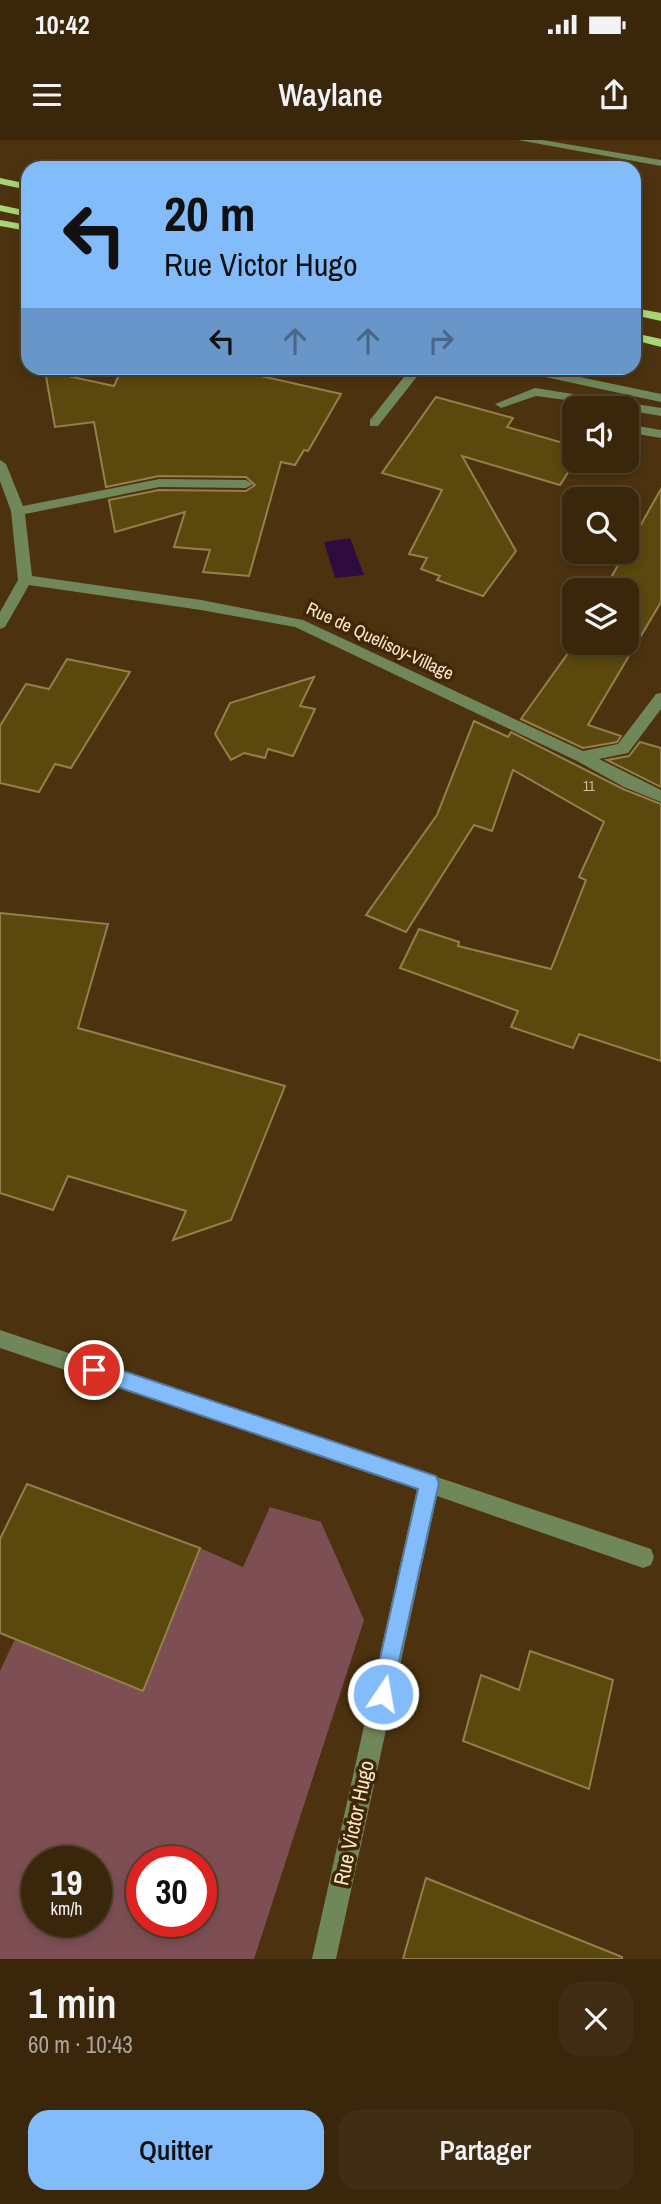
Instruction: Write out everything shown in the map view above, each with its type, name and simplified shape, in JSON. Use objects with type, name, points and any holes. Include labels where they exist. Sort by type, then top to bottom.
[{"type":"main road","points":[[0,181],[21,186]]},
{"type":"main road","points":[[0,196],[21,200]]},
{"type":"main road","points":[[0,208],[21,212]]},
{"type":"main road","points":[[0,223],[21,227]]},
{"type":"main road","points":[[641,313],[661,317]]},
{"type":"main road","points":[[641,339],[661,343]]},
{"type":"street","points":[[523,140],[661,163]]},
{"type":"street","points":[[373,422],[412,375]]},
{"type":"street","points":[[554,375],[661,398]]},
{"type":"street","points":[[501,404],[535,392],[661,412]]},
{"type":"street","points":[[639,430],[661,434]]},
{"type":"street","points":[[0,464],[18,511],[25,580],[0,624]]},
{"type":"street","points":[[18,511],[159,483],[246,484]]},
{"type":"street","name":"Rue de Quelisoy-Village","points":[[25,580],[201,605],[298,623],[661,796]]},
{"type":"street","points":[[582,757],[623,749],[661,698]]},
{"type":"street","points":[[0,1339],[643,1557]]},
{"type":"street","name":"Rue Victor Hugo","points":[[324,1959],[429,1483]]},
{"type":"shaded area","points":[[350,538],[364,575],[335,578],[324,542]]},
{"type":"shaded area","points":[[270,1507],[321,1522],[364,1620],[254,1959],[0,1959],[0,1671],[15,1639],[143,1691],[200,1548],[243,1567]]},
{"type":"building","points":[[46,375],[63,375],[114,386],[119,375],[262,375],[341,394],[308,451],[304,450],[295,465],[281,462],[249,576],[203,572],[210,550],[174,547],[185,512],[115,532],[109,500],[159,490],[246,491],[255,485],[246,477],[159,476],[106,487],[94,422],[55,427]]},
{"type":"building","points":[[436,397],[513,418],[507,427],[562,443],[562,473],[568,473],[560,485],[462,456],[516,551],[483,596],[437,580],[440,576],[421,569],[427,558],[409,554],[442,490],[382,473]]},
{"type":"building","points":[[661,489],[661,602],[639,639],[639,578],[611,578],[619,564],[639,564],[639,528]]},
{"type":"building","points":[[567,655],[630,655],[588,725],[621,736],[617,742],[583,748],[521,719]]},
{"type":"building","points":[[67,659],[130,672],[71,768],[55,764],[39,792],[0,783],[0,726],[26,684],[49,689]]},
{"type":"building","points":[[314,677],[300,706],[315,709],[293,756],[268,749],[265,758],[244,753],[231,760],[215,734],[230,703]]},
{"type":"building","points":[[474,721],[508,737],[511,732],[623,789],[661,804],[661,1061],[579,1034],[573,1048],[511,1027],[518,1011],[400,968],[419,929],[459,942],[458,946],[551,969],[586,880],[579,877],[604,822],[513,770],[492,831],[474,825],[406,932],[366,915],[437,815]]},
{"type":"building","points":[[640,742],[661,748],[661,787],[607,760],[629,756]]},
{"type":"building","points":[[0,913],[108,924],[78,1028],[285,1086],[231,1220],[173,1240],[186,1211],[68,1176],[53,1210],[0,1193]]},
{"type":"building","points":[[27,1484],[200,1548],[143,1691],[0,1633],[0,1539]]},
{"type":"building","points":[[530,1651],[613,1680],[589,1789],[463,1741],[481,1675],[519,1690]]},
{"type":"building","points":[[426,1878],[622,1957],[622,1959],[403,1959]]},
{"type":"route","points":[[94,1370],[429,1483],[383,1694]]}]
